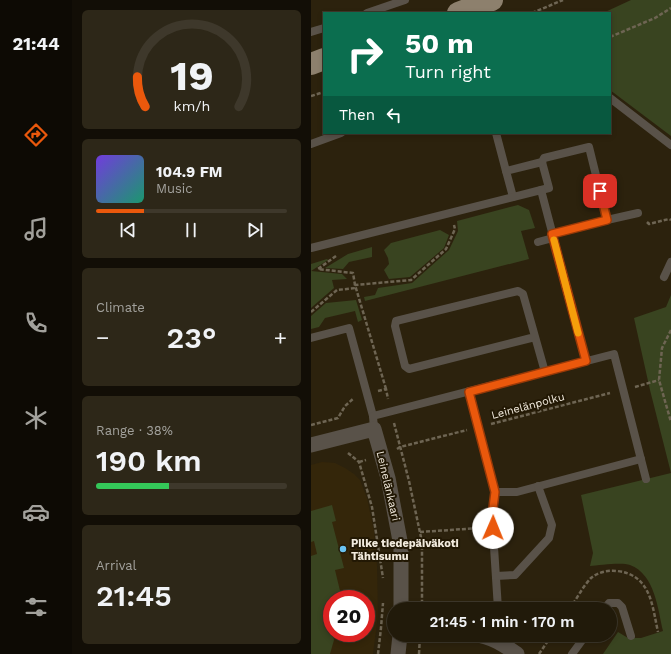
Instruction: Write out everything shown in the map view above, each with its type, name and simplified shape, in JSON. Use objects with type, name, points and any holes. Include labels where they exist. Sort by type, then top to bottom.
[{"type":"main road","points":[[461,12],[492,0]]},
{"type":"main road","points":[[311,64],[323,60]]},
{"type":"street","points":[[311,445],[374,423]]},
{"type":"street","name":"Leinelänkaari","points":[[374,423],[388,478],[401,546],[401,602]]},
{"type":"street","points":[[398,654],[399,642]]},
{"type":"street","points":[[503,642],[517,654]]},
{"type":"lane","points":[[370,12],[405,0]]},
{"type":"lane","points":[[311,32],[323,28]]},
{"type":"lane","points":[[611,99],[671,145]]},
{"type":"lane","points":[[311,144],[338,134]]},
{"type":"lane","points":[[496,134],[513,197]]},
{"type":"lane","points":[[506,171],[542,162],[544,158],[589,147],[607,220]]},
{"type":"lane","points":[[311,248],[549,188],[542,162]]},
{"type":"lane","points":[[541,190],[586,361]]},
{"type":"lane","points":[[538,242],[607,220],[638,213]]},
{"type":"lane","points":[[664,277],[671,262]]},
{"type":"lane","points":[[535,336],[409,369],[405,366],[395,326],[396,321],[518,291],[523,294],[535,336],[545,372]]},
{"type":"lane","points":[[311,338],[349,328],[374,423],[469,392],[614,354],[646,478]]},
{"type":"lane","points":[[469,392],[495,492],[492,516],[498,602]]},
{"type":"lane","points":[[495,492],[517,492],[641,459]]},
{"type":"lane","points":[[496,576],[515,575],[549,538],[552,525],[538,486]]},
{"type":"lane","points":[[617,603],[622,607],[631,636]]},
{"type":"lane","points":[[572,654],[581,642]]},
{"type":"path","points":[[534,12],[563,0]]},
{"type":"path","points":[[611,37],[655,18],[671,8]]},
{"type":"path","points":[[311,96],[323,92]]},
{"type":"path","points":[[311,312],[337,290],[356,286],[411,280],[446,249],[455,229],[452,213]]},
{"type":"path","points":[[638,213],[649,224],[669,219],[671,220]]},
{"type":"path","points":[[341,253],[318,269],[353,273],[385,389]]},
{"type":"path","points":[[671,330],[662,348],[659,380],[671,421]]},
{"type":"path","name":"Leinelänpolku","points":[[401,447],[479,428],[659,380]]},
{"type":"path","points":[[311,425],[338,418]]},
{"type":"path","points":[[347,453],[359,462],[372,507],[384,584]]},
{"type":"path","points":[[420,532],[493,528]]},
{"type":"path","points":[[378,654],[383,598]]},
{"type":"path","points":[[419,654],[420,642]]},
{"type":"path","points":[[539,654],[547,642]]},
{"type":"shaded area","name":"Pilke tiedepäiväkoti Tähtisumu","points":[[322,462],[335,463],[354,474],[360,480],[367,498],[374,531],[377,566],[378,615],[375,638],[375,590],[323,590],[323,642],[375,642],[373,654],[311,654],[311,465]]},
{"type":"green space","points":[[631,0],[671,0],[671,136],[611,91],[611,12],[605,12]]},
{"type":"green space","points":[[518,205],[529,210],[535,228],[521,231],[529,259],[365,301],[364,297],[375,295],[378,288],[412,283],[449,250],[458,231],[457,221]]},
{"type":"green space","points":[[440,230],[449,235],[444,248],[410,277],[389,279],[384,270],[389,264],[384,250],[391,243]]},
{"type":"green space","points":[[372,247],[372,257],[349,262],[343,269],[325,268],[348,254]]},
{"type":"green space","points":[[327,259],[328,260],[311,271],[311,264]]},
{"type":"green space","points":[[311,271],[342,274],[347,279],[332,280],[334,288],[311,308]]},
{"type":"green space","points":[[671,295],[671,473],[634,318],[666,307]]},
{"type":"green space","points":[[356,300],[362,320],[358,322],[355,311],[325,318],[319,327],[311,329],[311,316],[326,303]]},
{"type":"green space","points":[[671,473],[671,654],[603,654],[611,642],[617,642],[618,632],[628,638],[641,638],[663,631],[657,603],[650,584],[645,576],[627,564],[590,566],[593,553],[581,495]]},
{"type":"green space","points":[[332,505],[336,521],[332,522],[344,568],[335,570],[340,590],[323,590],[323,642],[333,642],[330,654],[311,654],[311,556],[317,554],[314,541],[311,542],[311,511]]},
{"type":"slow traffic","points":[[554,240],[578,333]]},
{"type":"place","name":"Pilke tiedepäiväkoti Tähtisumu","points":[[343,549]]},
{"type":"route","points":[[493,528],[492,516],[495,492],[469,392],[586,361],[552,234],[607,220],[600,191]]}]
